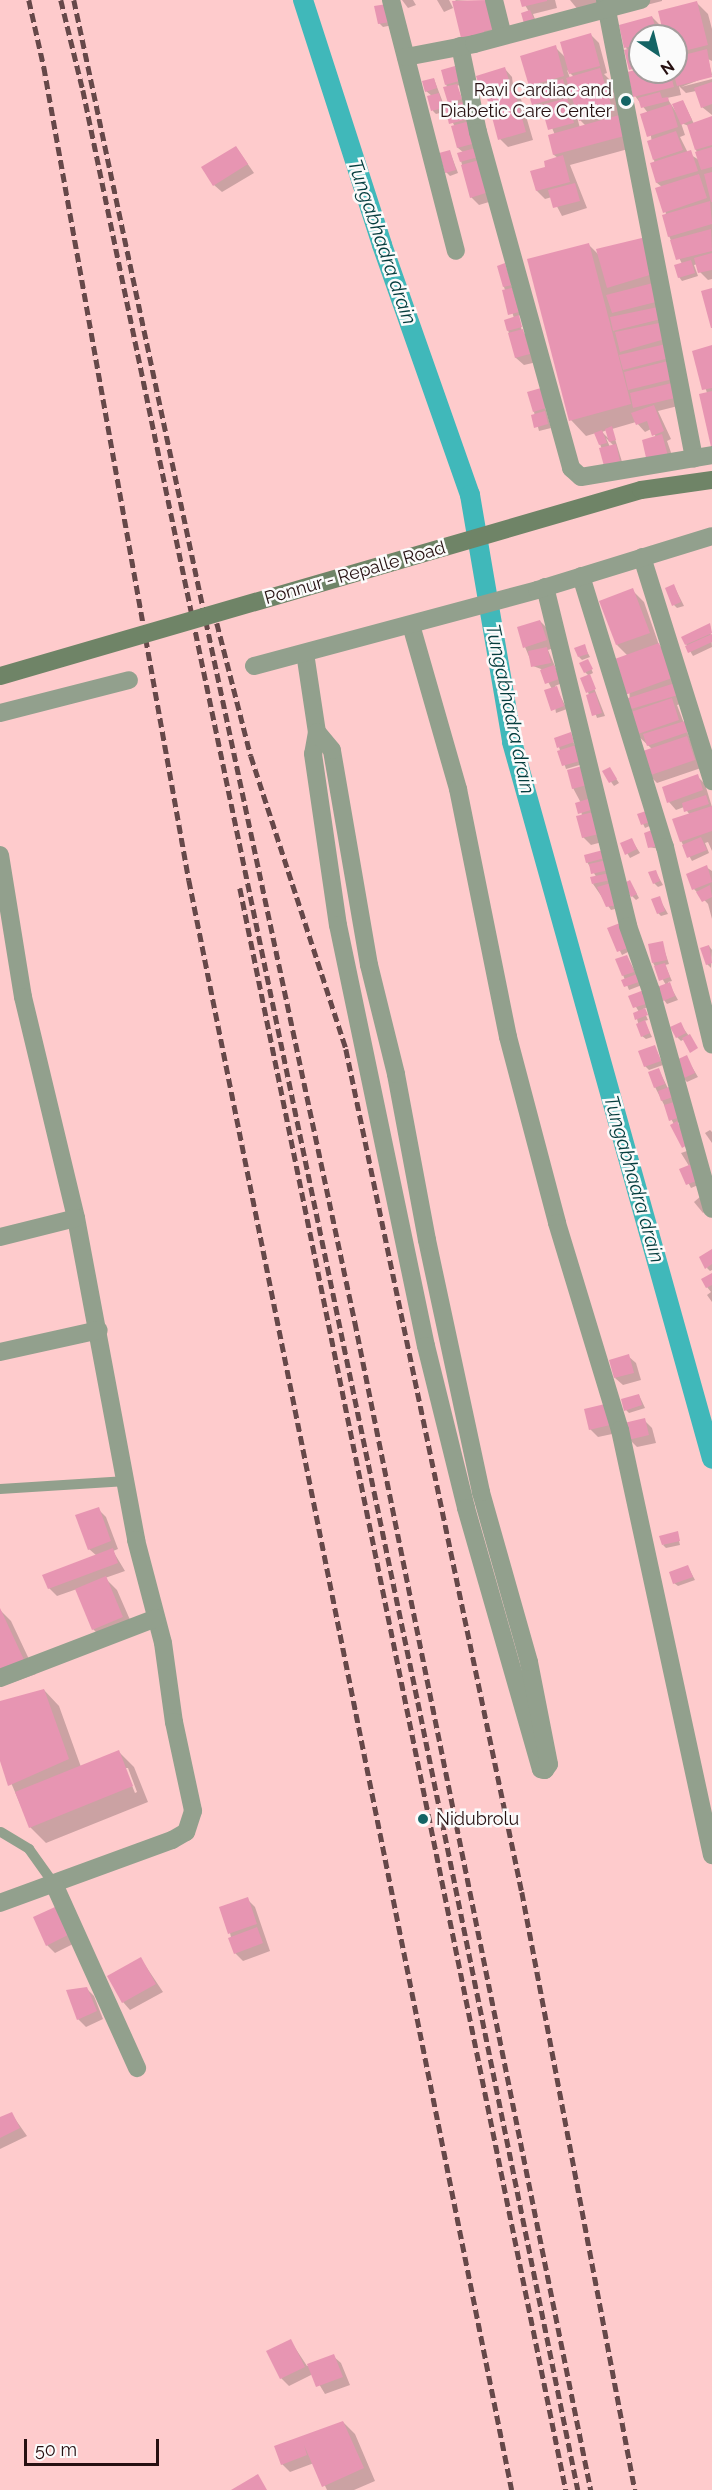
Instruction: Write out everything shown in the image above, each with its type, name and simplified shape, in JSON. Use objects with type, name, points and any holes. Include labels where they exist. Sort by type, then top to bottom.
[{"type":"main road","name":"Ponnur - Repalle Road","points":[[0,676],[641,490],[712,480]]},
{"type":"street","points":[[391,0],[456,251]]},
{"type":"street","points":[[494,0],[503,35]]},
{"type":"street","points":[[406,57],[503,35],[606,4],[641,0]]},
{"type":"street","points":[[460,46],[478,132],[571,468],[581,477],[703,456],[606,4]]},
{"type":"street","points":[[254,666],[541,589],[712,536]]},
{"type":"street","points":[[642,557],[712,781]]},
{"type":"street","points":[[581,576],[665,847],[711,1034]]},
{"type":"street","points":[[541,589],[628,926],[651,991],[712,1209]]},
{"type":"street","points":[[411,625],[458,789],[508,1037],[557,1222],[620,1430],[712,1855]]},
{"type":"street","points":[[305,653],[317,732],[313,754],[335,905],[400,1221],[466,1508],[541,1769],[545,1770],[549,1764],[529,1662],[484,1504],[423,1218],[393,1059],[369,965],[332,750],[317,732]]},
{"type":"street","points":[[0,713],[129,680]]},
{"type":"street","points":[[0,855],[23,997],[76,1218],[99,1330],[136,1540],[156,1618],[193,1811],[192,1824],[172,1840],[0,1903]]},
{"type":"street","points":[[335,905],[358,902]]},
{"type":"street","points":[[367,1063],[393,1059]]},
{"type":"street","points":[[0,1237],[76,1218]]},
{"type":"street","points":[[400,1221],[423,1218]]},
{"type":"street","points":[[0,1352],[99,1330]]},
{"type":"street","points":[[466,1508],[484,1504]]},
{"type":"street","points":[[0,1678],[156,1618]]},
{"type":"street","points":[[54,1884],[137,2068]]},
{"type":"lane","points":[[0,1489],[127,1481]]},
{"type":"lane","points":[[1,1833],[28,1849],[54,1884]]},
{"type":"building","points":[[487,0],[493,29],[484,31],[485,37],[461,38],[452,1]]},
{"type":"building","points":[[520,0],[547,0],[547,1],[522,7]]},
{"type":"building","points":[[697,1],[708,45],[688,50],[688,24],[661,24],[658,11]]},
{"type":"building","points":[[387,4],[390,22],[378,24],[374,6]]},
{"type":"building","points":[[530,10],[536,24],[525,27],[521,13]]},
{"type":"building","points":[[652,16],[654,24],[628,24],[628,47],[624,48],[619,25]]},
{"type":"building","points":[[591,33],[600,66],[569,74],[560,42]]},
{"type":"building","points":[[556,45],[564,76],[529,86],[520,56]]},
{"type":"building","points":[[628,49],[628,66],[624,50]]},
{"type":"building","points":[[707,49],[712,77],[688,83],[688,54]]},
{"type":"building","points":[[455,66],[459,81],[445,85],[441,70]]},
{"type":"building","points":[[505,67],[510,84],[481,92],[476,76]]},
{"type":"building","points":[[600,68],[613,111],[579,121],[566,78]]},
{"type":"building","points":[[434,78],[437,88],[425,92],[422,81]]},
{"type":"building","points":[[563,79],[567,95],[532,105],[527,89]]},
{"type":"building","points":[[712,82],[712,104],[701,108],[694,88]]},
{"type":"building","points":[[457,84],[462,99],[448,103],[443,87]]},
{"type":"building","points":[[630,84],[673,84],[674,87],[633,97]]},
{"type":"building","points":[[514,90],[526,132],[498,140],[487,98]]},
{"type":"building","points":[[660,92],[662,98],[668,97],[669,101],[641,108],[638,98]]},
{"type":"building","points":[[439,93],[443,108],[431,111],[427,96]]},
{"type":"building","points":[[567,98],[574,123],[548,130],[541,105]]},
{"type":"building","points":[[683,100],[692,120],[681,125],[672,104]]},
{"type":"building","points":[[463,102],[468,119],[449,124],[445,107]]},
{"type":"building","points":[[671,104],[678,127],[647,137],[640,114]]},
{"type":"building","points":[[623,114],[628,135],[553,155],[548,135]]},
{"type":"building","points":[[712,116],[712,145],[695,150],[687,125]]},
{"type":"building","points":[[470,121],[476,143],[457,148],[451,126]]},
{"type":"building","points":[[676,131],[683,150],[653,160],[647,141]]},
{"type":"building","points":[[236,146],[248,164],[213,186],[201,167]]},
{"type":"building","points":[[479,147],[482,156],[460,162],[457,153]]},
{"type":"building","points":[[712,147],[712,167],[701,170],[695,152]]},
{"type":"building","points":[[450,150],[456,170],[445,173],[439,153]]},
{"type":"building","points":[[691,150],[698,171],[656,183],[650,163]]},
{"type":"building","points":[[563,155],[570,182],[536,191],[530,171],[545,167],[544,161]]},
{"type":"building","points":[[483,159],[492,191],[470,198],[461,165]]},
{"type":"building","points":[[712,172],[712,202],[711,202],[704,174]]},
{"type":"building","points":[[699,174],[707,198],[663,213],[655,188]]},
{"type":"building","points":[[575,183],[580,201],[553,208],[548,190]]},
{"type":"building","points":[[710,201],[712,224],[668,237],[662,215]]},
{"type":"building","points":[[711,229],[712,251],[676,260],[670,240]]},
{"type":"building","points":[[646,237],[653,274],[607,288],[596,249]]},
{"type":"building","points":[[589,243],[631,404],[569,421],[527,259]]},
{"type":"building","points":[[712,253],[712,270],[698,273],[694,258]]},
{"type":"building","points":[[691,260],[695,273],[678,278],[674,265]]},
{"type":"building","points":[[505,263],[512,285],[503,287],[497,266]]},
{"type":"building","points":[[653,283],[656,302],[612,313],[606,295]]},
{"type":"building","points":[[512,288],[519,312],[508,315],[502,290]]},
{"type":"building","points":[[712,288],[712,328],[711,328],[701,291]]},
{"type":"building","points":[[658,307],[661,319],[613,331],[610,317]]},
{"type":"building","points":[[519,315],[522,327],[507,331],[504,320]]},
{"type":"building","points":[[664,322],[665,339],[620,352],[615,332]]},
{"type":"building","points":[[523,329],[530,354],[515,358],[508,333]]},
{"type":"building","points":[[670,343],[673,357],[623,370],[619,355]]},
{"type":"building","points":[[712,345],[712,388],[702,390],[692,351]]},
{"type":"building","points":[[672,360],[677,378],[628,390],[624,372]]},
{"type":"building","points":[[676,382],[679,397],[633,408],[630,393]]},
{"type":"building","points":[[541,388],[546,408],[533,412],[527,392]]},
{"type":"building","points":[[712,391],[712,447],[711,447],[699,394]]},
{"type":"building","points":[[654,405],[664,431],[652,436],[647,421],[636,425],[631,413]]},
{"type":"building","points":[[545,411],[548,424],[534,428],[531,415]]},
{"type":"building","points":[[612,426],[616,440],[609,442],[605,429]]},
{"type":"building","points":[[602,430],[607,443],[599,445],[594,433]]},
{"type":"building","points":[[662,434],[668,456],[647,462],[642,440]]},
{"type":"building","points":[[616,444],[620,461],[604,466],[599,448]]},
{"type":"building","points":[[674,584],[681,602],[672,606],[665,588]]},
{"type":"building","points":[[633,588],[650,633],[616,645],[599,601]]},
{"type":"building","points":[[540,620],[547,640],[523,648],[517,627]]},
{"type":"building","points":[[710,623],[712,633],[685,645],[681,637]]},
{"type":"building","points":[[712,634],[712,642],[688,653],[685,646]]},
{"type":"building","points":[[659,643],[672,678],[625,695],[612,660]]},
{"type":"building","points":[[585,644],[588,654],[578,657],[574,648]]},
{"type":"building","points":[[547,647],[551,663],[531,667],[528,651]]},
{"type":"building","points":[[588,659],[593,669],[584,673],[579,663]]},
{"type":"building","points":[[554,665],[559,679],[545,684],[540,670]]},
{"type":"building","points":[[590,674],[596,689],[586,693],[580,678]]},
{"type":"building","points":[[675,683],[678,695],[628,710],[625,699]]},
{"type":"building","points":[[557,686],[564,706],[551,711],[544,690]]},
{"type":"building","points":[[595,692],[602,713],[592,716],[586,695]]},
{"type":"building","points":[[672,698],[679,720],[635,735],[628,713]]},
{"type":"building","points":[[685,721],[688,732],[647,746],[643,734]]},
{"type":"building","points":[[571,732],[574,742],[557,748],[554,738]]},
{"type":"building","points":[[687,736],[695,760],[648,776],[640,752]]},
{"type":"building","points":[[576,745],[580,761],[562,766],[557,751]]},
{"type":"building","points":[[586,765],[591,784],[572,789],[567,770]]},
{"type":"building","points":[[610,767],[617,779],[609,783],[602,771]]},
{"type":"building","points":[[698,774],[703,790],[667,803],[662,787]]},
{"type":"building","points":[[706,795],[709,804],[684,812],[682,803]]},
{"type":"building","points":[[591,798],[594,809],[578,814],[575,803]]},
{"type":"building","points":[[712,806],[712,831],[680,842],[672,819]]},
{"type":"building","points":[[646,811],[650,822],[641,825],[637,814]]},
{"type":"building","points":[[594,812],[599,834],[582,838],[576,816]]},
{"type":"building","points":[[652,830],[657,846],[648,848],[644,833]]},
{"type":"building","points":[[701,837],[707,850],[687,858],[682,845]]},
{"type":"building","points":[[632,838],[637,849],[625,855],[620,843]]},
{"type":"building","points":[[603,850],[605,858],[586,863],[584,855]]},
{"type":"building","points":[[607,860],[609,870],[591,874],[589,864]]},
{"type":"building","points":[[707,865],[712,882],[692,890],[686,874]]},
{"type":"building","points":[[656,870],[660,881],[653,884],[648,872]]},
{"type":"building","points":[[610,873],[611,880],[592,884],[590,877]]},
{"type":"building","points":[[630,880],[637,894],[631,897],[624,883]]},
{"type":"building","points":[[611,883],[617,905],[606,907],[597,887]]},
{"type":"building","points":[[710,885],[712,897],[702,902],[696,892]]},
{"type":"building","points":[[660,896],[665,911],[657,914],[651,899]]},
{"type":"building","points":[[620,923],[630,947],[617,952],[607,928]]},
{"type":"building","points":[[663,941],[667,960],[652,963],[648,944]]},
{"type":"building","points":[[709,945],[712,963],[706,965],[700,948]]},
{"type":"building","points":[[627,955],[634,972],[622,976],[615,959]]},
{"type":"building","points":[[665,963],[670,977],[659,981],[654,966]]},
{"type":"building","points":[[637,974],[639,982],[624,987],[621,980]]},
{"type":"building","points":[[670,982],[675,996],[663,1001],[657,987]]},
{"type":"building","points":[[644,990],[649,1003],[633,1008],[628,996]]},
{"type":"building","points":[[645,1008],[648,1015],[635,1020],[633,1013]]},
{"type":"building","points":[[645,1020],[650,1033],[641,1037],[636,1024]]},
{"type":"building","points":[[681,1022],[686,1033],[676,1038],[670,1027]]},
{"type":"building","points":[[690,1034],[698,1048],[690,1053],[682,1038]]},
{"type":"building","points":[[655,1045],[661,1061],[644,1067],[638,1051]]},
{"type":"building","points":[[687,1055],[695,1073],[682,1079],[674,1061]]},
{"type":"building","points":[[659,1068],[665,1084],[654,1088],[648,1072]]},
{"type":"building","points":[[669,1087],[673,1097],[661,1101],[658,1091]]},
{"type":"building","points":[[674,1102],[680,1117],[669,1121],[664,1105]]},
{"type":"building","points":[[677,1121],[689,1144],[682,1148],[670,1125]]},
{"type":"building","points":[[694,1163],[701,1179],[686,1185],[679,1169]]},
{"type":"building","points":[[712,1249],[712,1264],[705,1269],[699,1257]]},
{"type":"building","points":[[712,1273],[712,1285],[706,1288],[701,1279]]},
{"type":"building","points":[[629,1354],[634,1373],[614,1378],[609,1360]]},
{"type":"building","points":[[639,1394],[642,1405],[624,1411],[621,1399]]},
{"type":"building","points":[[605,1404],[610,1425],[589,1430],[584,1409]]},
{"type":"building","points":[[645,1418],[649,1435],[628,1440],[624,1423]]},
{"type":"building","points":[[99,1507],[111,1541],[88,1550],[75,1515]]},
{"type":"building","points":[[678,1531],[680,1541],[662,1545],[659,1536]]},
{"type":"building","points":[[113,1548],[118,1563],[48,1589],[42,1575]]},
{"type":"building","points":[[688,1565],[693,1577],[673,1584],[669,1572]]},
{"type":"building","points":[[106,1576],[123,1617],[92,1630],[75,1589]]},
{"type":"building","points":[[0,1608],[25,1662],[0,1671]]},
{"type":"building","points":[[44,1689],[69,1759],[8,1786],[0,1761],[0,1701]]},
{"type":"building","points":[[119,1750],[133,1786],[29,1828],[15,1792]]},
{"type":"building","points":[[248,1897],[257,1924],[228,1934],[219,1907]]},
{"type":"building","points":[[55,1907],[68,1935],[46,1946],[33,1917]]},
{"type":"building","points":[[257,1927],[263,1943],[234,1954],[228,1938]]},
{"type":"building","points":[[141,1957],[156,1984],[122,2003],[107,1976]]},
{"type":"building","points":[[87,1987],[97,2011],[77,2020],[66,1990]]},
{"type":"building","points":[[12,2112],[20,2128],[0,2138],[0,2117]]},
{"type":"building","points":[[291,2339],[305,2367],[280,2379],[266,2351]]},
{"type":"building","points":[[334,2354],[343,2377],[316,2387],[307,2364]]},
{"type":"building","points":[[343,2421],[364,2468],[322,2487],[304,2445],[307,2455],[281,2465],[274,2446]]},
{"type":"building","points":[[258,2474],[267,2490],[231,2490]]},
{"type":"waterway","name":"Tungabhadra drain","points":[[303,0],[382,245],[470,495],[512,742],[712,1459]]},
{"type":"railway","points":[[29,0],[44,67],[189,880],[512,2490]]},
{"type":"railway","points":[[61,0],[83,90],[418,1702],[578,2490]]},
{"type":"railway","points":[[74,0],[355,1322],[591,2490]]},
{"type":"railway","points":[[217,623],[251,756],[346,1049],[522,1892],[635,2490]]},
{"type":"railway","points":[[240,888],[566,2490]]},
{"type":"place","name":"Ravi Cardiac and Diabetic Care Center","points":[[626,101]]},
{"type":"place","name":"Nidubrolu","points":[[423,1819]]}]
